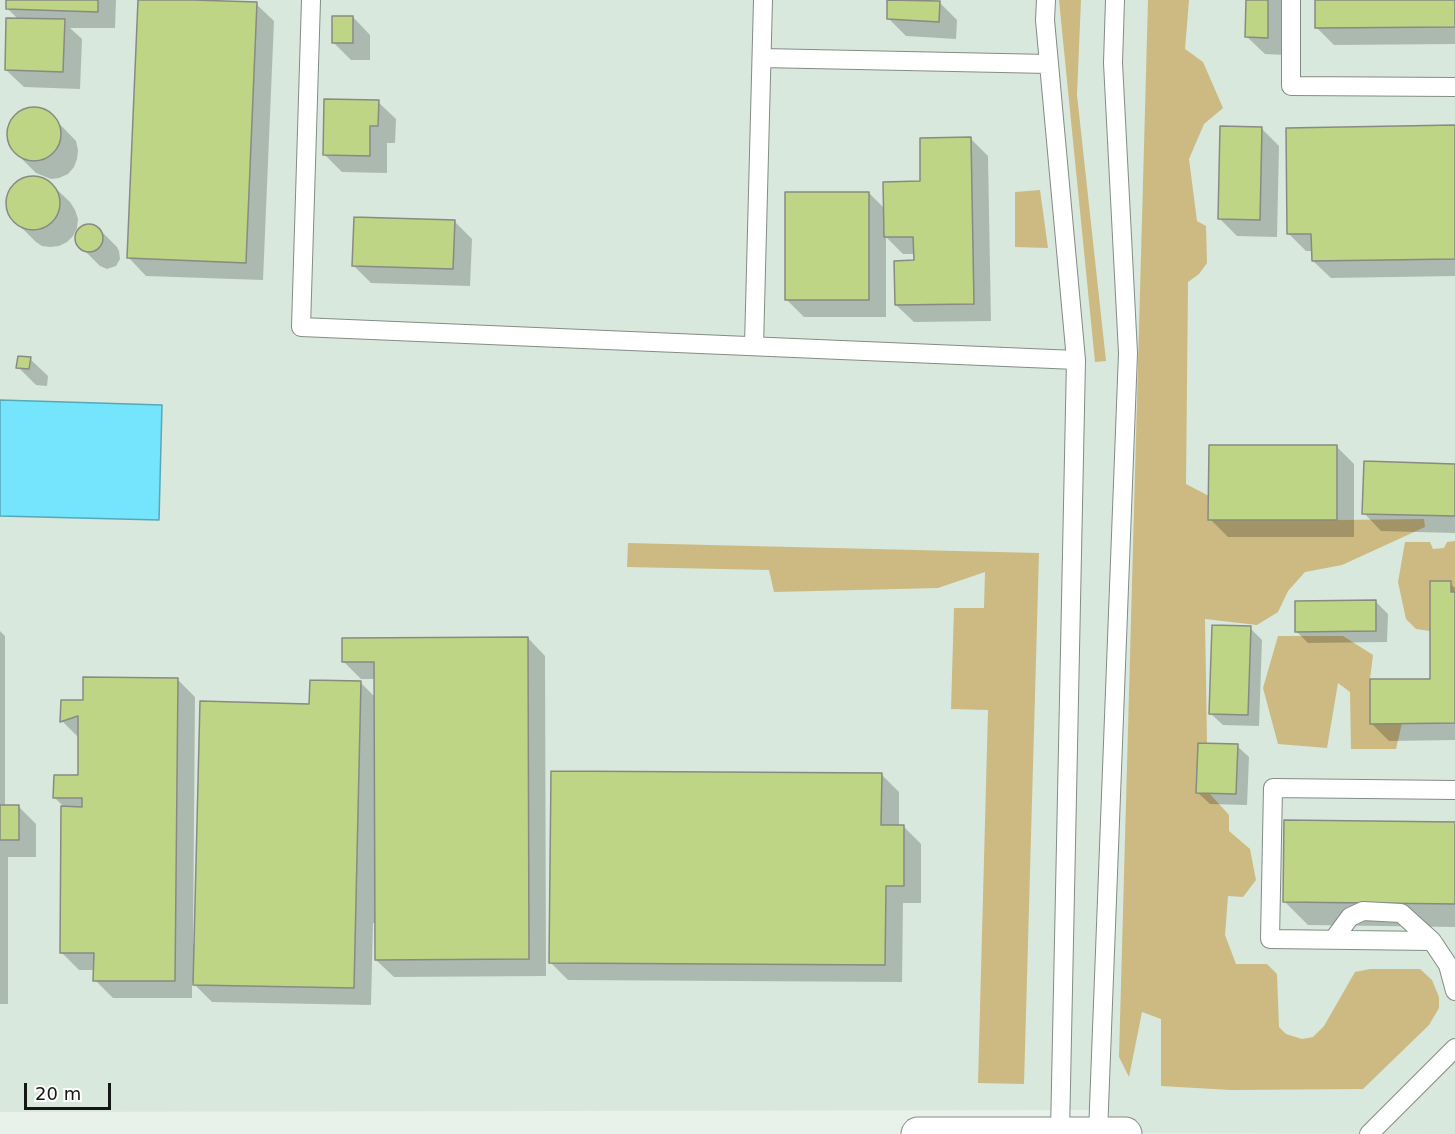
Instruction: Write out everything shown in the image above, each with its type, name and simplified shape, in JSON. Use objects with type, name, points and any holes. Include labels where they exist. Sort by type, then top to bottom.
[{"type":"street","points":[[918,1134],[1125,1134]]},
{"type":"lane","points":[[311,0],[301,327],[1076,360]]},
{"type":"lane","points":[[754,346],[763,0]]},
{"type":"lane","points":[[1046,0],[1045,20],[1076,360],[1060,1133]]},
{"type":"lane","points":[[1098,1133],[1128,353],[1113,63],[1115,0]]},
{"type":"lane","points":[[1291,0],[1291,86],[1455,87]]},
{"type":"lane","points":[[762,58],[1049,64]]},
{"type":"lane","points":[[1432,941],[1270,939],[1273,788],[1455,790]]},
{"type":"lane","points":[[1333,940],[1350,917],[1362,911],[1401,913],[1432,941],[1448,965],[1455,991]]},
{"type":"lane","points":[[1369,1134],[1455,1047]]},
{"type":"shaded area","points":[[0,0],[1455,0],[1455,1134],[1108,1133],[1109,1110],[0,1112]]},
{"type":"shaded area","points":[[1059,0],[1081,0],[1077,95],[1106,361],[1095,362]]},
{"type":"shaded area","points":[[1148,0],[1189,0],[1185,49],[1203,62],[1223,108],[1204,124],[1189,159],[1197,221],[1206,226],[1207,263],[1199,274],[1188,282],[1186,484],[1209,496],[1337,520],[1424,519],[1425,527],[1342,565],[1305,572],[1288,591],[1278,612],[1257,625],[1205,619],[1207,743],[1198,743],[1196,793],[1210,794],[1229,815],[1229,831],[1250,849],[1256,880],[1243,897],[1228,896],[1225,935],[1236,964],[1267,964],[1277,974],[1279,1027],[1286,1034],[1302,1039],[1313,1037],[1324,1026],[1355,972],[1370,969],[1420,969],[1432,980],[1439,997],[1439,1008],[1429,1025],[1363,1089],[1231,1090],[1161,1086],[1161,1019],[1142,1012],[1129,1077],[1119,1057]]},
{"type":"shaded area","points":[[1040,190],[1048,248],[1015,247],[1015,192]]},
{"type":"shaded area","points":[[1455,541],[1455,592],[1451,592],[1450,581],[1430,582],[1430,631],[1416,629],[1406,619],[1398,582],[1405,542],[1430,542],[1433,549],[1444,548],[1447,542]]},
{"type":"shaded area","points":[[628,543],[1039,553],[1024,1084],[978,1083],[988,710],[951,709],[954,608],[984,608],[985,572],[938,588],[774,592],[769,570],[627,567]]},
{"type":"shaded area","points":[[1278,636],[1343,636],[1373,655],[1370,679],[1370,723],[1402,723],[1396,749],[1351,749],[1350,692],[1338,683],[1327,748],[1278,744],[1263,688]]},
{"type":"water","points":[[0,400],[162,405],[159,520],[0,516]]},
{"type":"building","points":[[6,0],[98,0],[98,12],[6,9]]},
{"type":"building","points":[[138,0],[257,2],[246,263],[127,258]]},
{"type":"building","points":[[887,0],[940,1],[939,22],[887,19]]},
{"type":"building","points":[[1246,0],[1268,0],[1268,38],[1245,37]]},
{"type":"building","points":[[1315,0],[1455,0],[1455,27],[1315,28]]},
{"type":"building","points":[[332,16],[353,16],[353,43],[332,43]]},
{"type":"building","points":[[6,18],[65,19],[63,72],[5,70]]},
{"type":"building","points":[[324,99],[379,100],[378,126],[370,126],[370,156],[323,155]]},
{"type":"building","points":[[29,107],[39,107],[49,111],[57,119],[61,134],[57,149],[49,157],[39,161],[29,161],[19,157],[11,149],[7,139],[7,129],[11,119],[19,111]]},
{"type":"building","points":[[1455,125],[1455,259],[1312,261],[1311,234],[1287,234],[1286,128]]},
{"type":"building","points":[[1220,126],[1262,127],[1260,220],[1218,219]]},
{"type":"building","points":[[971,137],[974,304],[895,305],[894,261],[914,260],[913,237],[884,237],[883,182],[920,181],[920,138]]},
{"type":"building","points":[[28,176],[38,176],[48,180],[56,188],[60,203],[56,218],[48,226],[38,230],[28,230],[18,226],[10,218],[6,208],[6,198],[10,188],[18,180]]},
{"type":"building","points":[[785,192],[869,192],[869,300],[785,300]]},
{"type":"building","points":[[354,217],[455,220],[453,269],[352,266]]},
{"type":"building","points":[[89,224],[99,228],[103,238],[99,248],[89,252],[79,248],[75,238],[79,228]]},
{"type":"building","points":[[18,356],[31,357],[29,369],[16,368]]},
{"type":"building","points":[[1209,445],[1337,445],[1337,520],[1208,520]]},
{"type":"building","points":[[1364,461],[1455,464],[1455,516],[1362,514]]},
{"type":"building","points":[[1430,581],[1451,581],[1451,592],[1455,592],[1455,723],[1370,724],[1370,679],[1430,679]]},
{"type":"building","points":[[1376,600],[1376,631],[1295,632],[1295,601]]},
{"type":"building","points":[[1212,625],[1251,626],[1248,715],[1209,714]]},
{"type":"building","points":[[528,637],[529,959],[375,960],[374,662],[342,662],[342,638]]},
{"type":"building","points":[[83,677],[178,678],[175,981],[93,981],[94,953],[60,953],[61,806],[82,807],[82,798],[53,798],[54,775],[78,775],[78,716],[60,722],[61,700],[83,700]]},
{"type":"building","points":[[310,680],[361,681],[354,988],[193,985],[200,701],[309,704]]},
{"type":"building","points":[[1198,743],[1238,744],[1236,794],[1196,793]]},
{"type":"building","points":[[551,771],[882,773],[881,825],[904,825],[904,886],[886,886],[885,965],[549,963]]},
{"type":"building","points":[[0,805],[19,805],[19,840],[0,840]]},
{"type":"building","points":[[1284,820],[1455,822],[1455,904],[1283,902]]}]
